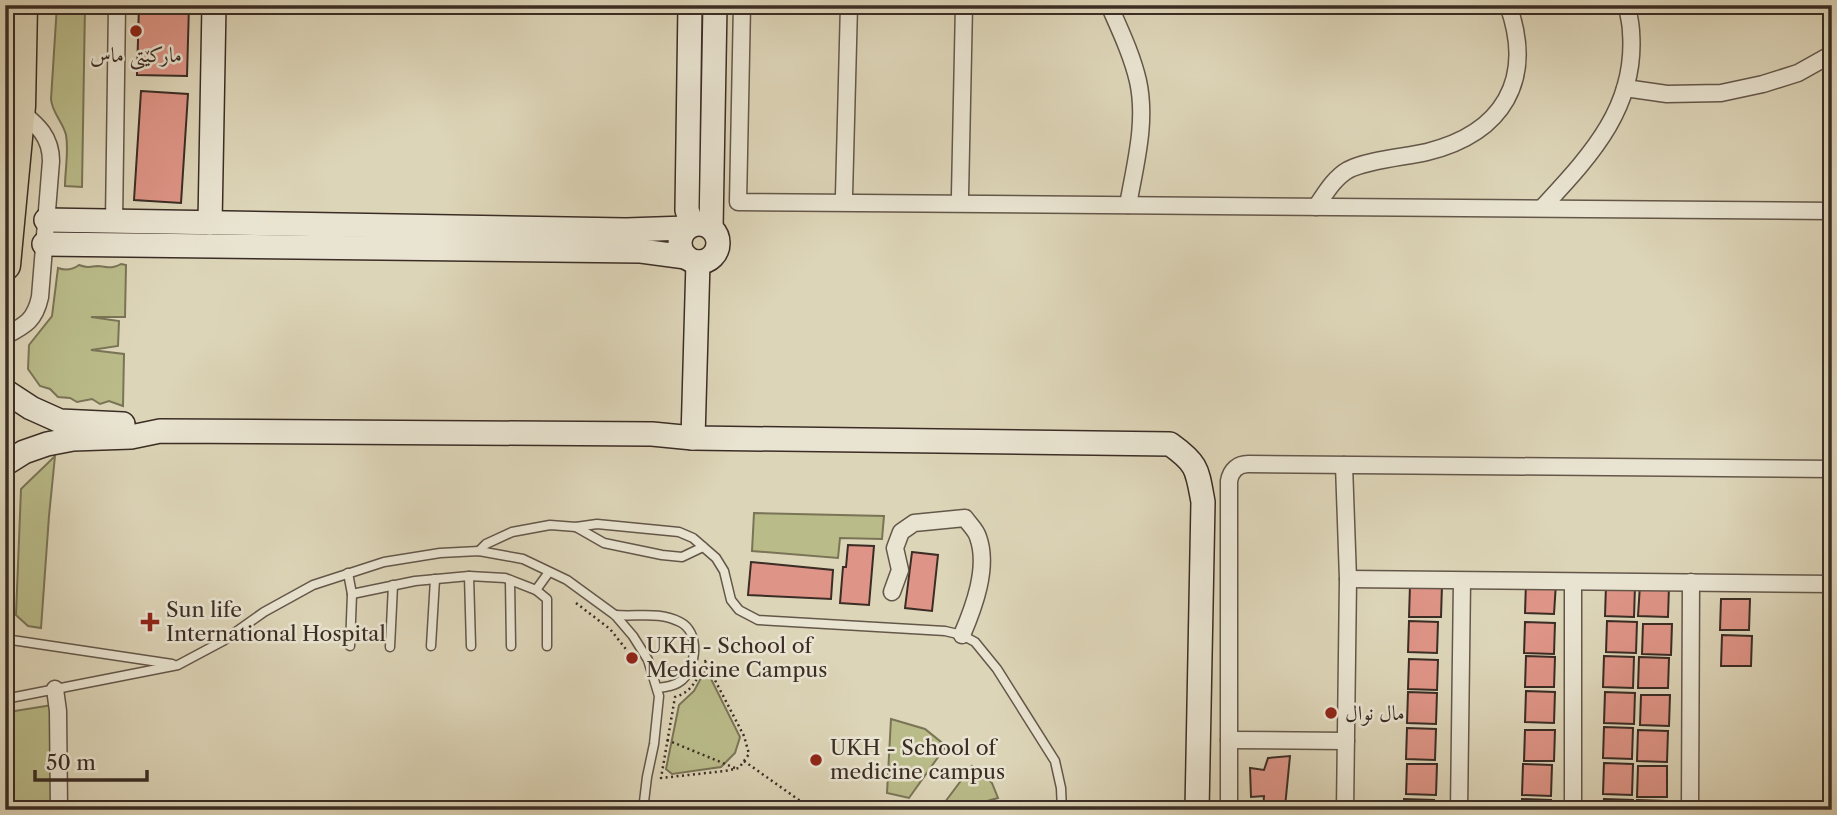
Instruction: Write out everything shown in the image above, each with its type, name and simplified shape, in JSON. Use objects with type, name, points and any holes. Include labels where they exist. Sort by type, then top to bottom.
[{"type":"highway","points":[[5,264],[19,110],[22,5]]},
{"type":"street","points":[[114,245],[117,5]]},
{"type":"street","points":[[209,223],[214,5]]},
{"type":"street","points":[[690,5],[687,210],[696,227]]},
{"type":"street","points":[[692,259],[682,252],[680,239],[696,227],[715,5]]},
{"type":"street","points":[[742,5],[737,202],[1832,211]]},
{"type":"street","points":[[844,195],[849,5]]},
{"type":"street","points":[[960,195],[964,5]]},
{"type":"street","points":[[1109,5],[1128,49],[1138,83],[1141,119],[1128,205]]},
{"type":"street","points":[[1316,207],[1336,179],[1348,170],[1431,151],[1473,133],[1494,117],[1512,90],[1517,70],[1515,30],[1508,5]]},
{"type":"street","points":[[1542,208],[1597,145],[1615,117],[1631,59],[1627,5]]},
{"type":"street","points":[[1625,88],[1667,94],[1721,93],[1798,73],[1832,54]]},
{"type":"street","points":[[5,336],[29,321],[37,309],[51,161],[47,138],[19,110]]},
{"type":"street","points":[[44,244],[114,245],[282,236],[696,227],[715,234],[717,246],[710,257],[692,259],[641,251],[282,236],[209,223],[46,220]]},
{"type":"street","points":[[692,259],[693,438]]},
{"type":"street","points":[[5,391],[30,408],[60,421],[131,425],[160,431],[652,434],[693,438],[1170,444],[1185,454],[1197,469],[1203,502],[1197,810]]},
{"type":"street","points":[[5,464],[24,452],[47,443],[73,439],[131,437],[160,431]]},
{"type":"street","points":[[1229,810],[1230,477],[1235,468],[1244,464],[1832,469]]},
{"type":"street","points":[[1344,465],[1348,579],[1345,810]]},
{"type":"street","points":[[892,592],[900,570],[895,548],[901,532],[914,523],[965,519],[978,535],[982,561],[974,605],[962,635]]},
{"type":"street","points":[[1348,579],[1691,582],[1829,588]]},
{"type":"street","points":[[1459,810],[1462,581]]},
{"type":"street","points":[[1573,582],[1573,810]]},
{"type":"street","points":[[1690,810],[1691,582]]},
{"type":"street","points":[[55,689],[58,711],[59,810]]},
{"type":"street","points":[[1229,740],[1346,741]]},
{"type":"lane","points":[[479,551],[486,544],[512,532],[550,525],[576,527],[597,524],[679,532],[693,538],[716,558],[724,571],[731,600],[740,610],[758,620],[945,631],[962,635],[975,642],[997,669],[1055,761],[1062,788],[1062,810]]},
{"type":"lane","points":[[576,527],[604,543],[662,555],[682,557],[703,547]]},
{"type":"lane","points":[[5,699],[178,665],[223,641],[264,612],[313,585],[384,562],[440,553],[479,551],[523,559],[567,580],[615,615],[633,636],[648,660],[659,696],[643,810]]},
{"type":"lane","points":[[536,590],[549,572]]},
{"type":"lane","points":[[348,573],[352,594],[349,646]]},
{"type":"lane","points":[[352,594],[435,579],[469,576],[505,578],[536,590],[547,599],[547,646]]},
{"type":"lane","points":[[469,576],[471,646]]},
{"type":"lane","points":[[432,646],[435,579]]},
{"type":"lane","points":[[510,580],[511,646]]},
{"type":"lane","points":[[390,647],[393,585]]},
{"type":"lane","points":[[615,615],[657,614],[683,623],[688,628],[695,649],[689,669],[679,682],[657,688]]},
{"type":"lane","points":[[5,639],[178,665]]},
{"type":"path","points":[[576,603],[610,629],[634,660]]},
{"type":"path","points":[[705,661],[744,736],[749,754],[744,761],[736,769],[661,778],[675,697],[682,695],[695,684],[705,661]]},
{"type":"path","points":[[667,740],[736,769]]},
{"type":"path","points":[[744,761],[813,810]]},
{"type":"green space","points":[[57,5],[85,5],[82,187],[65,186],[66,135],[51,99]]},
{"type":"green space","points":[[79,265],[111,267],[126,265],[125,317],[91,317],[119,321],[118,346],[91,350],[124,354],[123,406],[109,401],[100,404],[92,399],[77,402],[58,397],[50,389],[40,386],[28,369],[29,345],[52,316],[58,268],[69,269]]},
{"type":"green space","points":[[55,456],[41,628],[28,626],[16,615],[21,489]]},
{"type":"green space","points":[[754,513],[884,516],[882,539],[840,538],[838,558],[752,551]]},
{"type":"green space","points":[[706,669],[740,737],[735,753],[721,767],[672,774],[666,769],[679,705],[694,691]]},
{"type":"green space","points":[[65,703],[62,810],[13,810],[8,712]]},
{"type":"green space","points":[[891,719],[925,729],[946,746],[909,798],[887,793]]},
{"type":"green space","points":[[972,766],[992,783],[998,798],[955,810],[945,802]]},
{"type":"building","points":[[139,5],[189,5],[187,76],[137,75]]},
{"type":"building","points":[[141,91],[188,94],[181,203],[134,200]]},
{"type":"building","points":[[848,545],[874,546],[869,605],[840,603]]},
{"type":"building","points":[[912,552],[938,555],[932,611],[905,608]]},
{"type":"building","points":[[751,562],[833,570],[831,599],[748,595]]},
{"type":"building","points":[[1526,582],[1556,583],[1554,614],[1525,613]]},
{"type":"building","points":[[1410,585],[1442,585],[1441,617],[1409,617]]},
{"type":"building","points":[[1606,585],[1635,586],[1634,617],[1605,616]]},
{"type":"building","points":[[1640,585],[1669,586],[1668,617],[1638,616]]},
{"type":"building","points":[[1721,599],[1750,599],[1749,630],[1720,630]]},
{"type":"building","points":[[1409,621],[1438,622],[1437,653],[1408,652]]},
{"type":"building","points":[[1607,621],[1637,622],[1636,653],[1606,652]]},
{"type":"building","points":[[1525,622],[1555,623],[1554,654],[1524,653]]},
{"type":"building","points":[[1643,624],[1672,624],[1671,655],[1642,654]]},
{"type":"building","points":[[1722,635],[1752,636],[1751,666],[1721,666]]},
{"type":"building","points":[[1526,656],[1555,657],[1554,687],[1525,687]]},
{"type":"building","points":[[1604,656],[1634,657],[1633,688],[1603,687]]},
{"type":"building","points":[[1639,657],[1669,658],[1668,688],[1638,688]]},
{"type":"building","points":[[1409,659],[1438,660],[1437,690],[1408,689]]},
{"type":"building","points":[[1526,691],[1555,692],[1554,723],[1525,722]]},
{"type":"building","points":[[1408,692],[1437,693],[1436,724],[1407,723]]},
{"type":"building","points":[[1605,692],[1635,693],[1634,724],[1604,723]]},
{"type":"building","points":[[1641,695],[1670,695],[1669,726],[1640,725]]},
{"type":"building","points":[[1604,727],[1633,728],[1632,759],[1603,758]]},
{"type":"building","points":[[1407,728],[1436,729],[1435,760],[1406,759]]},
{"type":"building","points":[[1525,730],[1555,730],[1554,761],[1524,761]]},
{"type":"building","points":[[1638,730],[1668,731],[1667,762],[1637,761]]},
{"type":"building","points":[[1290,756],[1285,807],[1263,810],[1264,796],[1251,797],[1250,768],[1264,770],[1268,758]]},
{"type":"building","points":[[1604,763],[1633,764],[1632,795],[1603,794]]},
{"type":"building","points":[[1407,764],[1437,764],[1436,795],[1406,794]]},
{"type":"building","points":[[1523,764],[1552,765],[1551,796],[1522,795]]},
{"type":"building","points":[[1638,766],[1667,766],[1667,797],[1637,797]]},
{"type":"building","points":[[1404,799],[1434,800],[1434,810],[1404,810]]},
{"type":"building","points":[[1522,799],[1551,800],[1551,810],[1522,810]]},
{"type":"building","points":[[1604,799],[1633,800],[1633,810],[1603,810]]},
{"type":"building","points":[[1637,800],[1666,801],[1666,810],[1636,810]]},
{"type":"place","name":"مارکێتی ماس","points":[[136,31]]},
{"type":"place","name":"Sun life International Hospital","points":[[150,622]]},
{"type":"place","name":"UKH - School of Medicine Campus","points":[[632,658]]},
{"type":"place","name":"مال نوال","points":[[1331,713]]},
{"type":"place","name":"UKH - School of medicine campus","points":[[816,760]]}]
